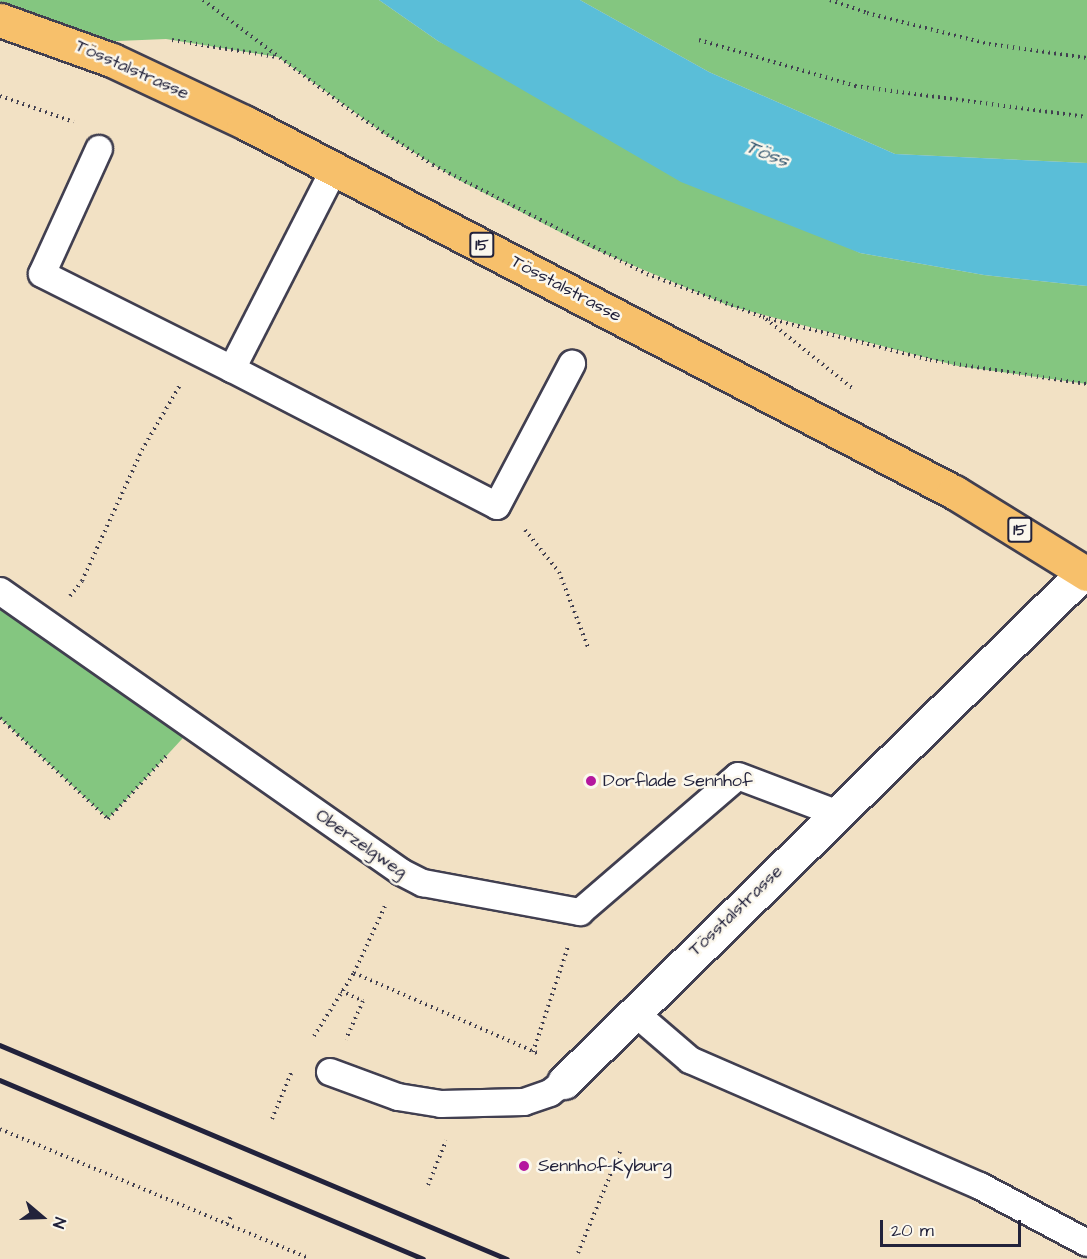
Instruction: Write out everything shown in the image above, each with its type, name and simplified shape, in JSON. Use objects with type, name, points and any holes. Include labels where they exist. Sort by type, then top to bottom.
[{"type":"main road","name":"Tösstalstrasse","points":[[0,20],[112,60],[334,168],[954,492],[1086,573]]},
{"type":"street","name":"Tösstalstrasse","points":[[570,1076],[633,1011],[836,813],[1086,573]]},
{"type":"lane","points":[[99,149],[42,274],[232,369],[497,507],[572,364]]},
{"type":"lane","points":[[232,369],[334,168]]},
{"type":"lane","name":"Oberzelgweg","points":[[0,591],[401,872],[423,883],[580,912]]},
{"type":"lane","points":[[580,912],[738,776],[836,813]]},
{"type":"lane","points":[[633,1011],[690,1060],[980,1186],[1087,1243]]},
{"type":"lane","name":"Tösstalstrasse","points":[[330,1072],[398,1097],[441,1104],[524,1102],[550,1093],[570,1076]]},
{"type":"path","points":[[203,0],[357,115],[454,178],[647,274],[763,317],[958,366],[1087,384]]},
{"type":"path","points":[[830,0],[867,14],[989,44],[1087,58]]},
{"type":"path","points":[[699,40],[855,86],[1087,117]]},
{"type":"path","points":[[0,96],[72,120],[99,149]]},
{"type":"path","points":[[763,317],[852,388]]},
{"type":"path","points":[[48,625],[82,581],[142,450],[198,352]]},
{"type":"path","points":[[497,507],[517,522],[559,572],[588,647]]},
{"type":"path","points":[[0,718],[108,819],[194,726]]},
{"type":"path","points":[[310,1042],[354,973],[401,872]]},
{"type":"path","points":[[532,1052],[580,912]]},
{"type":"path","points":[[354,973],[532,1052],[570,1076]]},
{"type":"path","points":[[342,992],[363,1001],[344,1042]]},
{"type":"path","points":[[272,1119],[298,1062]]},
{"type":"path","points":[[0,1129],[308,1258]]},
{"type":"path","points":[[578,1253],[621,1149]]},
{"type":"path","points":[[227,1224],[231,1215]]},
{"type":"green space","points":[[0,0],[379,0],[438,41],[860,253],[984,275],[1087,286],[1087,384],[958,366],[730,306],[589,247],[455,178],[386,135],[278,57],[166,39],[69,43],[0,20]]},
{"type":"green space","points":[[580,0],[1087,0],[1087,163],[895,154],[709,72]]},
{"type":"green space","points":[[0,592],[194,726],[108,819],[0,718]]},
{"type":"water","name":"Töss","points":[[379,0],[580,0],[709,72],[895,154],[1087,163],[1087,286],[984,275],[860,253],[681,182],[438,41]]},
{"type":"railway","points":[[0,1045],[507,1259]]},
{"type":"railway","points":[[0,1080],[423,1259]]},
{"type":"place","name":"Dorflade Sennhof","points":[[591,781]]},
{"type":"place","name":"Sennhof-Kyburg","points":[[524,1166]]}]
